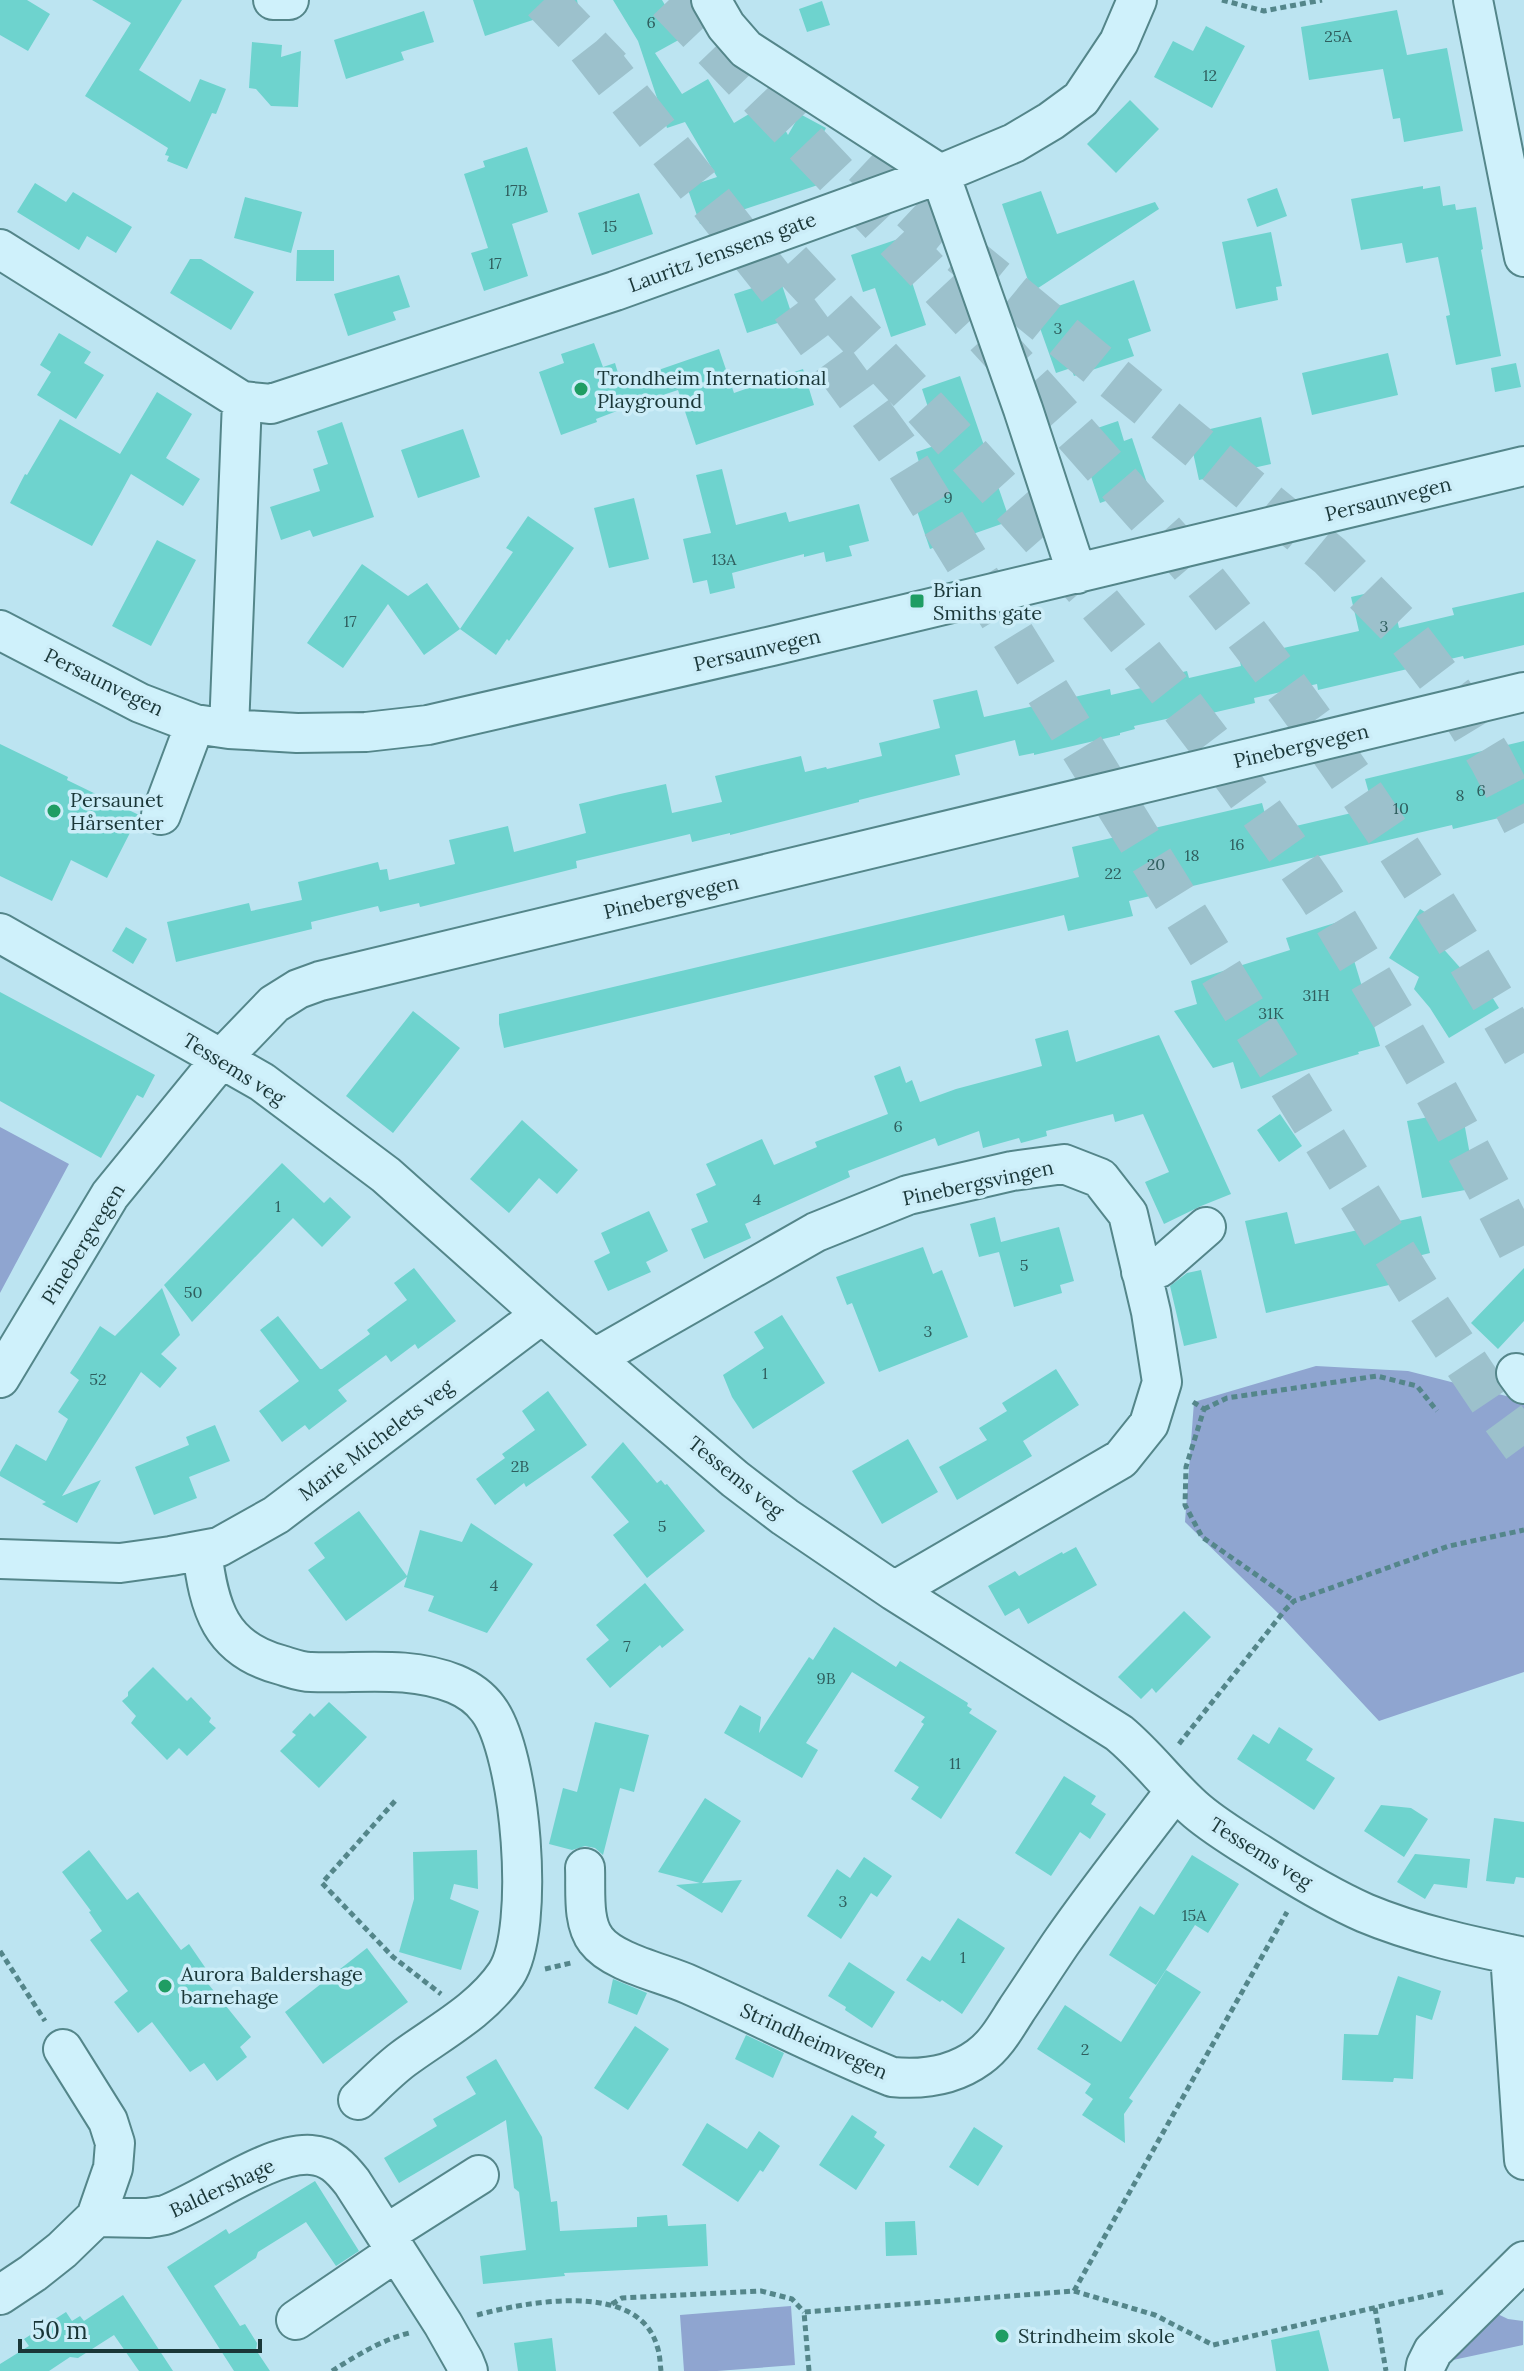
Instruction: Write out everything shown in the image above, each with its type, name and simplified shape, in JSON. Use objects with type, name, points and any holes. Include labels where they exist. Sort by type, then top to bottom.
[{"type":"street","points":[[273,0],[289,0]]},
{"type":"street","points":[[711,0],[726,26],[746,49],[940,174],[1077,574]]},
{"type":"street","name":"Lauritz Jenssens gate","points":[[242,401],[271,404],[615,291],[940,174],[1014,143],[1081,99],[1119,42],[1137,0]]},
{"type":"street","points":[[1473,0],[1524,257]]},
{"type":"street","points":[[0,249],[242,401],[212,726],[161,815]]},
{"type":"street","name":"Persaunvegen","points":[[0,630],[140,703],[212,726],[297,733],[366,732],[428,725],[1524,466]]},
{"type":"street","name":"Pinebergvegen","points":[[0,1378],[110,1195],[221,1059],[274,1004],[298,989],[320,981],[1524,692]]},
{"type":"street","name":"Tessems veg","points":[[0,933],[262,1082],[386,1175],[735,1479],[894,1591],[1119,1733],[1140,1750],[1175,1791],[1199,1813],[1305,1882],[1365,1913],[1398,1925],[1517,1955],[1524,2160]]},
{"type":"street","name":"Pinebergsvingen","points":[[595,1358],[816,1232],[908,1195],[1012,1171],[1064,1164],[1100,1178],[1128,1214],[1151,1312],[1162,1382],[1149,1424],[1121,1459],[894,1591]]},
{"type":"street","points":[[1141,1272],[1159,1268],[1206,1227]]},
{"type":"street","name":"Marie Michelets veg","points":[[0,1559],[120,1563],[219,1547],[276,1515],[542,1314]]},
{"type":"street","points":[[202,1551],[206,1586],[221,1624],[237,1645],[263,1660],[307,1672],[379,1670],[421,1675],[455,1684],[474,1695],[489,1710],[503,1738],[513,1773],[519,1827],[521,1913],[515,1954],[507,1972],[467,2014],[401,2061],[358,2100]]},
{"type":"street","name":"Strindheimvegen","points":[[605,1949],[892,2077],[911,2079],[945,2074],[982,2055],[997,2040],[1061,1943],[1175,1791]]},
{"type":"street","points":[[585,1868],[591,1931],[605,1949]]},
{"type":"street","points":[[0,2295],[62,2250],[96,2217],[113,2168],[115,2143],[108,2121],[63,2049]]},
{"type":"street","name":"Baldershage","points":[[96,2217],[148,2218],[165,2215],[276,2162],[309,2155],[322,2157],[341,2168],[443,2324],[468,2371]]},
{"type":"street","points":[[296,2320],[479,2175]]},
{"type":"street","points":[[1425,2371],[1433,2351],[1524,2261]]},
{"type":"path","points":[[1222,0],[1264,11],[1322,0]]},
{"type":"path","points":[[1294,1601],[1202,1537],[1185,1505],[1186,1467],[1204,1409],[1227,1398],[1377,1376],[1417,1386],[1437,1411]]},
{"type":"path","points":[[1162,1382],[1204,1409]]},
{"type":"path","points":[[1179,1745],[1294,1601],[1449,1546],[1524,1530]]},
{"type":"path","points":[[395,1801],[322,1883],[393,1957],[467,2014]]},
{"type":"path","points":[[1074,2291],[1305,1882]]},
{"type":"path","points":[[507,1972],[524,1975],[579,1962],[605,1949]]},
{"type":"path","points":[[0,1951],[63,2049]]},
{"type":"path","points":[[804,2312],[1074,2291],[1155,2315],[1213,2345],[1452,2290]]},
{"type":"path","points":[[611,2305],[622,2298],[761,2291],[792,2299],[804,2312],[809,2371]]},
{"type":"path","points":[[332,2371],[396,2336],[492,2311],[563,2301],[595,2301],[629,2312],[652,2334],[658,2347],[661,2371]]},
{"type":"path","points":[[1375,2308],[1386,2371]]},
{"type":"shaded area","points":[[0,1127],[69,1164],[0,1293]]},
{"type":"shaded area","points":[[1316,1366],[1408,1371],[1518,1399],[1524,1405],[1524,1672],[1379,1721],[1281,1616],[1185,1522],[1194,1402]]},
{"type":"shaded area","points":[[791,2306],[795,2365],[684,2371],[680,2315]]},
{"type":"shaded area","points":[[1489,2310],[1508,2319],[1523,2321],[1523,2345],[1439,2363]]},
{"type":"building","points":[[0,0],[27,0],[50,14],[28,51],[0,35]]},
{"type":"building","points":[[92,0],[182,0],[139,70],[190,102],[200,79],[226,89],[187,169],[167,161],[169,156],[165,155],[168,148],[85,96],[131,23]]},
{"type":"building","points":[[473,0],[577,0],[578,5],[485,36]]},
{"type":"building","points":[[613,0],[662,0],[684,37],[655,53],[682,94],[708,79],[734,123],[769,102],[788,135],[800,114],[826,128],[816,147],[827,182],[700,224],[687,187],[717,177],[685,122],[667,128],[638,41]]},
{"type":"building","points":[[822,1],[830,25],[807,32],[799,9]]},
{"type":"building","points":[[1397,10],[1407,55],[1447,48],[1463,131],[1404,142],[1400,118],[1393,119],[1383,69],[1309,80],[1301,27]]},
{"type":"building","points":[[424,11],[434,42],[401,52],[404,60],[346,79],[334,40]]},
{"type":"building","points":[[1206,26],[1245,46],[1212,108],[1154,77],[1173,41],[1193,51]]},
{"type":"building","points":[[252,42],[282,45],[281,57],[301,51],[298,107],[271,106],[256,89],[249,88]]},
{"type":"building","points":[[1130,100],[1159,129],[1116,173],[1087,144]]},
{"type":"building","points":[[527,147],[548,212],[512,224],[528,276],[484,291],[471,253],[488,248],[464,174],[485,167],[483,161]]},
{"type":"building","points":[[35,183],[66,202],[73,192],[132,227],[116,253],[87,236],[79,250],[17,212]]},
{"type":"building","points":[[1423,186],[1423,189],[1440,186],[1443,206],[1455,204],[1456,210],[1476,207],[1501,356],[1456,365],[1438,257],[1406,263],[1402,243],[1361,250],[1351,199]]},
{"type":"building","points":[[1277,188],[1287,216],[1257,227],[1247,199]]},
{"type":"building","points":[[1041,191],[1057,234],[1155,202],[1159,209],[1032,292],[1002,204]]},
{"type":"building","points":[[639,193],[653,234],[592,255],[578,213]]},
{"type":"building","points":[[245,197],[302,212],[291,253],[234,238]]},
{"type":"building","points":[[1271,232],[1282,286],[1276,287],[1278,300],[1236,309],[1222,242]]},
{"type":"building","points":[[913,234],[925,271],[910,276],[926,325],[891,337],[875,288],[863,292],[851,255]]},
{"type":"building","points":[[297,250],[334,250],[334,281],[296,281]]},
{"type":"building","points":[[190,259],[201,259],[254,292],[231,330],[170,293]]},
{"type":"building","points":[[399,275],[410,307],[393,312],[396,320],[348,336],[334,294]]},
{"type":"building","points":[[780,279],[793,318],[747,333],[734,294]]},
{"type":"building","points":[[1134,280],[1151,331],[1128,339],[1134,356],[1074,376],[1071,368],[1056,373],[1035,314]]},
{"type":"building","points":[[59,333],[91,352],[84,363],[104,375],[76,419],[37,395],[51,372],[40,365]]},
{"type":"building","points":[[594,343],[603,367],[615,363],[621,383],[719,349],[734,393],[803,369],[814,405],[696,445],[678,390],[561,435],[539,372],[564,363],[561,354]]},
{"type":"building","points":[[1388,353],[1398,395],[1312,415],[1302,373]]},
{"type":"building","points":[[1516,363],[1521,387],[1495,392],[1491,368]]},
{"type":"building","points":[[960,376],[1010,521],[930,549],[915,505],[930,500],[916,452],[940,444],[922,389]]},
{"type":"building","points":[[157,392],[192,414],[166,458],[200,479],[183,506],[131,474],[92,546],[10,503],[60,419],[120,454]]},
{"type":"building","points":[[1261,417],[1271,464],[1199,480],[1189,434]]},
{"type":"building","points":[[1118,421],[1124,441],[1132,438],[1148,486],[1100,503],[1077,435]]},
{"type":"building","points":[[342,422],[374,517],[313,537],[310,530],[281,540],[270,507],[320,491],[313,469],[328,464],[317,431]]},
{"type":"building","points":[[463,429],[480,477],[418,498],[401,450]]},
{"type":"building","points":[[722,469],[736,525],[786,512],[789,522],[859,504],[869,541],[849,546],[852,556],[826,562],[824,552],[804,557],[804,554],[732,573],[735,588],[710,594],[707,580],[693,583],[683,539],[711,533],[696,475]]},
{"type":"building","points":[[634,498],[649,559],[609,568],[594,508]]},
{"type":"building","points":[[528,516],[574,548],[496,655],[460,629],[513,552],[506,548]]},
{"type":"building","points":[[157,540],[196,560],[151,646],[112,626]]},
{"type":"building","points":[[362,564],[408,596],[427,583],[460,629],[424,655],[388,604],[343,668],[307,643]]},
{"type":"building","points":[[1390,588],[1399,628],[1454,615],[1452,608],[1524,592],[1524,645],[1318,690],[1317,684],[1254,698],[1255,703],[1195,717],[1194,713],[1134,726],[1135,729],[1120,735],[1034,755],[1019,756],[1015,740],[955,755],[960,775],[859,802],[730,835],[692,842],[690,834],[576,861],[577,868],[420,907],[419,903],[380,912],[378,906],[311,922],[312,929],[176,962],[167,922],[249,903],[251,911],[302,900],[298,882],[378,862],[380,870],[387,869],[389,880],[455,864],[449,840],[508,826],[514,852],[586,833],[579,804],[620,794],[666,784],[672,813],[722,802],[715,776],[801,756],[805,772],[882,756],[879,743],[940,728],[933,700],[977,690],[984,717],[1110,689],[1111,695],[1163,683],[1162,677],[1187,671],[1189,678],[1241,666],[1239,658],[1359,631],[1351,597]]},
{"type":"building","points":[[1524,741],[1524,812],[1453,829],[1452,825],[1129,901],[1133,916],[1068,931],[1064,915],[504,1048],[499,1014],[1079,877],[1072,847],[1262,803],[1270,832],[1373,808],[1365,779]]},
{"type":"building","points":[[0,744],[139,815],[107,878],[71,860],[52,901],[0,876]]},
{"type":"building","points":[[1420,909],[1451,928],[1440,945],[1472,981],[1479,976],[1499,1008],[1449,1038],[1414,989],[1419,977],[1389,958]]},
{"type":"building","points":[[1338,922],[1342,935],[1346,934],[1380,1046],[1241,1089],[1233,1062],[1213,1068],[1174,1011],[1197,1004],[1191,981],[1290,950],[1286,938]]},
{"type":"building","points":[[126,927],[147,939],[133,964],[112,951]]},
{"type":"building","points":[[0,992],[155,1075],[143,1098],[137,1095],[101,1158],[0,1101]]},
{"type":"building","points":[[413,1011],[460,1048],[393,1133],[346,1096]]},
{"type":"building","points":[[1068,1030],[1076,1062],[1159,1035],[1231,1194],[1164,1224],[1145,1182],[1169,1172],[1143,1114],[1115,1122],[1113,1114],[1046,1131],[1047,1136],[1021,1143],[1019,1138],[983,1148],[979,1131],[938,1146],[935,1138],[848,1171],[850,1177],[745,1224],[751,1238],[704,1259],[691,1229],[708,1222],[696,1194],[716,1185],[706,1164],[762,1139],[774,1165],[817,1147],[815,1142],[888,1114],[874,1076],[900,1066],[906,1083],[912,1080],[920,1102],[1042,1066],[1035,1039]]},
{"type":"building","points":[[1462,1111],[1476,1188],[1422,1198],[1407,1121]]},
{"type":"building","points":[[1280,1114],[1302,1146],[1279,1162],[1257,1130]]},
{"type":"building","points":[[522,1120],[578,1170],[557,1194],[539,1178],[509,1213],[470,1179]]},
{"type":"building","points":[[282,1163],[324,1203],[330,1197],[351,1217],[322,1247],[293,1218],[192,1322],[164,1285]]},
{"type":"building","points":[[649,1211],[668,1251],[646,1262],[651,1272],[608,1291],[594,1261],[610,1253],[601,1233]]},
{"type":"building","points":[[1287,1212],[1295,1244],[1421,1216],[1430,1253],[1406,1259],[1411,1280],[1266,1313],[1245,1221]]},
{"type":"building","points":[[995,1217],[1001,1242],[1059,1227],[1074,1281],[1060,1285],[1062,1293],[1014,1307],[999,1252],[979,1257],[970,1224]]},
{"type":"building","points":[[923,1247],[933,1274],[942,1270],[968,1337],[879,1372],[852,1303],[847,1305],[836,1277]]},
{"type":"building","points":[[414,1268],[456,1321],[418,1349],[415,1344],[391,1362],[386,1355],[338,1390],[347,1401],[309,1430],[305,1425],[282,1442],[259,1411],[299,1381],[260,1330],[278,1316],[322,1369],[370,1334],[367,1330],[407,1300],[394,1283]]},
{"type":"building","points":[[1524,1268],[1524,1321],[1498,1349],[1471,1323]]},
{"type":"building","points":[[1201,1270],[1217,1338],[1184,1346],[1170,1286],[1187,1273]]},
{"type":"building","points":[[162,1288],[180,1335],[161,1354],[177,1368],[160,1388],[141,1372],[62,1496],[101,1480],[77,1523],[42,1504],[46,1502],[0,1476],[0,1472],[16,1444],[46,1461],[68,1419],[58,1412],[79,1380],[70,1373],[100,1326],[115,1336]]},
{"type":"building","points":[[782,1315],[825,1383],[753,1429],[732,1397],[723,1375],[764,1348],[754,1332]]},
{"type":"building","points":[[1056,1369],[1079,1405],[1023,1441],[1032,1456],[957,1500],[939,1467],[987,1440],[979,1428],[1007,1411],[1002,1403]]},
{"type":"building","points":[[548,1391],[587,1445],[526,1487],[524,1483],[495,1505],[476,1479],[505,1458],[502,1454],[535,1430],[522,1411]]},
{"type":"building","points":[[215,1425],[230,1461],[189,1477],[197,1498],[154,1515],[135,1467],[189,1445],[186,1437]]},
{"type":"building","points":[[908,1439],[938,1492],[882,1524],[852,1471]]},
{"type":"building","points":[[623,1442],[657,1483],[661,1480],[667,1484],[705,1531],[647,1578],[613,1535],[629,1522],[591,1477]]},
{"type":"building","points":[[359,1511],[407,1576],[420,1530],[462,1542],[471,1523],[533,1564],[487,1633],[428,1611],[434,1596],[404,1587],[407,1577],[346,1621],[308,1570],[325,1558],[314,1543]]},
{"type":"building","points":[[1076,1547],[1097,1585],[1028,1624],[1019,1608],[1005,1616],[988,1586],[1015,1571],[1019,1576]]},
{"type":"building","points":[[645,1583],[684,1630],[662,1648],[660,1645],[610,1688],[586,1659],[609,1640],[596,1625]]},
{"type":"building","points":[[1184,1611],[1211,1637],[1156,1693],[1152,1688],[1141,1699],[1118,1677]]},
{"type":"building","points":[[834,1627],[896,1667],[900,1661],[968,1703],[967,1706],[972,1709],[969,1713],[997,1731],[941,1819],[911,1799],[919,1787],[894,1771],[924,1724],[921,1722],[925,1717],[852,1672],[806,1743],[818,1750],[802,1778],[724,1733],[740,1705],[761,1717],[759,1733],[809,1657],[813,1660]]},
{"type":"building","points":[[153,1667],[187,1701],[191,1697],[216,1728],[187,1756],[179,1748],[167,1760],[131,1723],[136,1716],[122,1701]]},
{"type":"building","points":[[329,1702],[367,1737],[319,1788],[280,1751],[296,1735],[292,1732],[310,1713],[314,1717]]},
{"type":"building","points":[[595,1722],[649,1735],[634,1792],[620,1788],[603,1855],[595,1848],[585,1846],[572,1850],[549,1844],[563,1788],[577,1792]]},
{"type":"building","points":[[1279,1727],[1313,1749],[1306,1760],[1335,1778],[1314,1810],[1237,1759],[1253,1734],[1269,1744]]},
{"type":"building","points":[[1064,1776],[1096,1796],[1091,1804],[1106,1814],[1090,1839],[1080,1832],[1051,1876],[1015,1853]]},
{"type":"building","points":[[705,1798],[741,1821],[702,1883],[742,1880],[722,1913],[676,1885],[700,1883],[658,1872]]},
{"type":"building","points":[[1381,1805],[1411,1808],[1428,1819],[1404,1857],[1364,1831]]},
{"type":"building","points":[[1494,1818],[1524,1822],[1524,1878],[1516,1877],[1514,1884],[1486,1881]]},
{"type":"building","points":[[89,1850],[127,1900],[138,1892],[181,1950],[189,1944],[211,1976],[205,1980],[251,2037],[240,2047],[247,2057],[217,2081],[204,2063],[190,2072],[152,2022],[138,2033],[114,2002],[128,1991],[90,1940],[102,1931],[62,1872]]},
{"type":"building","points":[[477,1850],[478,1889],[454,1884],[450,1899],[479,1911],[461,1970],[399,1952],[414,1899],[413,1852]]},
{"type":"building","points":[[1415,1854],[1470,1859],[1467,1888],[1434,1884],[1425,1899],[1397,1882]]},
{"type":"building","points":[[1192,1855],[1239,1884],[1208,1933],[1195,1925],[1156,1985],[1109,1955],[1140,1906],[1154,1915]]},
{"type":"building","points":[[864,1857],[892,1876],[877,1897],[871,1893],[841,1939],[807,1916],[837,1869],[850,1878]]},
{"type":"building","points":[[958,1918],[1005,1948],[962,2014],[906,1980],[922,1956],[930,1961]]},
{"type":"building","points":[[367,1948],[408,2002],[323,2064],[285,2012]]},
{"type":"building","points":[[849,1962],[895,1992],[872,2028],[828,1996]]},
{"type":"building","points":[[1166,1970],[1201,1992],[1129,2098],[1133,2101],[1124,2114],[1125,2143],[1082,2115],[1093,2099],[1085,2093],[1091,2084],[1037,2049],[1065,2005],[1121,2042]]},
{"type":"building","points":[[1398,1976],[1441,1991],[1432,2020],[1416,2015],[1413,2079],[1394,2078],[1393,2082],[1342,2080],[1344,2034],[1378,2035]]},
{"type":"building","points":[[613,1979],[647,1993],[637,2015],[608,2003]]},
{"type":"building","points":[[635,2026],[669,2049],[628,2110],[594,2088]]},
{"type":"building","points":[[746,2035],[784,2053],[773,2078],[735,2059]]},
{"type":"building","points":[[496,2059],[542,2137],[551,2202],[557,2201],[560,2231],[637,2227],[637,2217],[667,2215],[668,2226],[706,2224],[708,2266],[564,2273],[565,2276],[483,2284],[480,2256],[526,2250],[519,2192],[514,2188],[506,2120],[399,2183],[384,2158],[437,2126],[433,2119],[476,2094],[466,2077]]},
{"type":"building","points":[[852,2115],[877,2132],[874,2137],[885,2145],[856,2190],[819,2165]]},
{"type":"building","points":[[707,2123],[747,2149],[759,2131],[780,2146],[738,2202],[682,2165]]},
{"type":"building","points":[[974,2127],[1003,2146],[978,2186],[949,2167]]},
{"type":"building","points":[[315,2181],[359,2251],[336,2266],[306,2222],[258,2252],[256,2258],[214,2286],[240,2326],[245,2324],[257,2343],[256,2350],[270,2371],[234,2371],[167,2267],[226,2229],[229,2234]]},
{"type":"building","points":[[915,2221],[917,2255],[886,2256],[885,2222]]},
{"type":"building","points":[[123,2295],[173,2371],[139,2371],[114,2335],[78,2358],[70,2357],[49,2371],[0,2371],[0,2364],[29,2346],[24,2339],[66,2312],[72,2321],[80,2316],[84,2321]]},
{"type":"building","points":[[1319,2330],[1329,2371],[1276,2371],[1271,2340]]},
{"type":"building","points":[[552,2338],[556,2371],[518,2371],[514,2343]]},
{"type":"tunnel","points":[[544,0],[610,69]]},
{"type":"tunnel","points":[[669,0],[1004,354],[1203,579],[1299,704],[1378,818],[1453,934],[1524,1053]]},
{"type":"tunnel","points":[[589,47],[779,288],[900,453],[1423,1299],[1524,1446]]},
{"type":"tunnel","points":[[864,164],[941,236],[1330,556],[1402,629],[1451,693],[1491,759],[1524,823]]},
{"type":"tunnel","points":[[790,262],[1046,542],[1128,638],[1226,764],[1318,893],[1364,968],[1447,1111],[1524,1257]]},
{"type":"place","name":"Trondheim International Playground","points":[[581,389]]},
{"type":"place","name":"Brian Smiths gate","points":[[917,601]]},
{"type":"place","name":"Persaunet Hårsenter","points":[[54,811]]},
{"type":"place","name":"Aurora Baldershage barnehage","points":[[165,1986]]},
{"type":"place","name":"Strindheim skole","points":[[1002,2336]]}]
